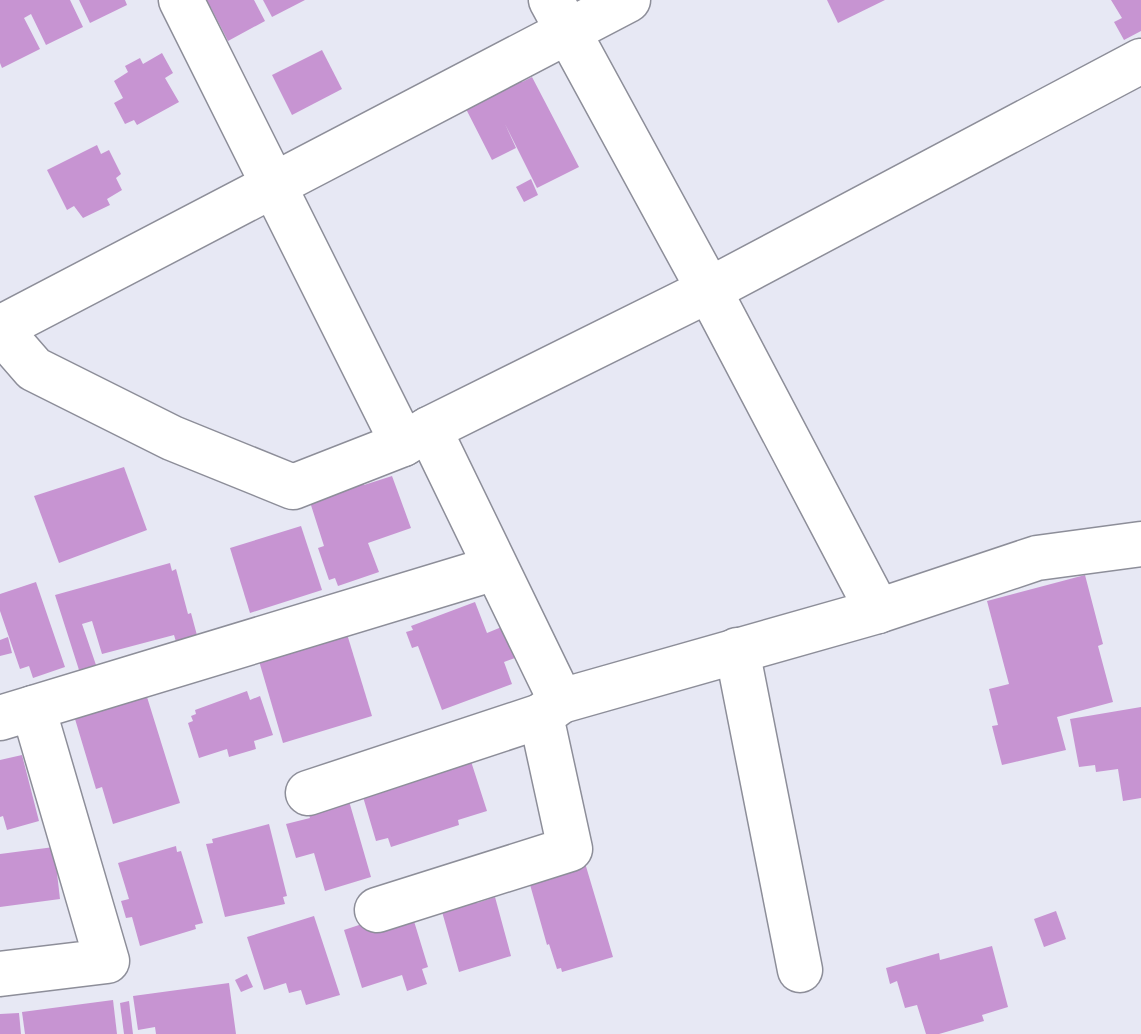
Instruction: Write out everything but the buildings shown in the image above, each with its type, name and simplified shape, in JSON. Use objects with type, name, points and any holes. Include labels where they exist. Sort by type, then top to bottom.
[{"type":"street","points":[[181,0],[274,185],[416,436],[495,568],[551,708],[570,849],[377,910]]},
{"type":"street","points":[[628,0],[559,16],[274,185],[0,329],[34,369],[172,438],[293,487],[416,436],[709,290],[1141,61]]},
{"type":"street","points":[[559,16],[709,290],[878,611]]},
{"type":"street","points":[[308,793],[551,708],[737,650],[878,611],[1037,558],[1141,544]]},
{"type":"street","points":[[0,974],[107,961],[16,713],[495,568]]},
{"type":"street","points":[[737,650],[800,970]]}]
